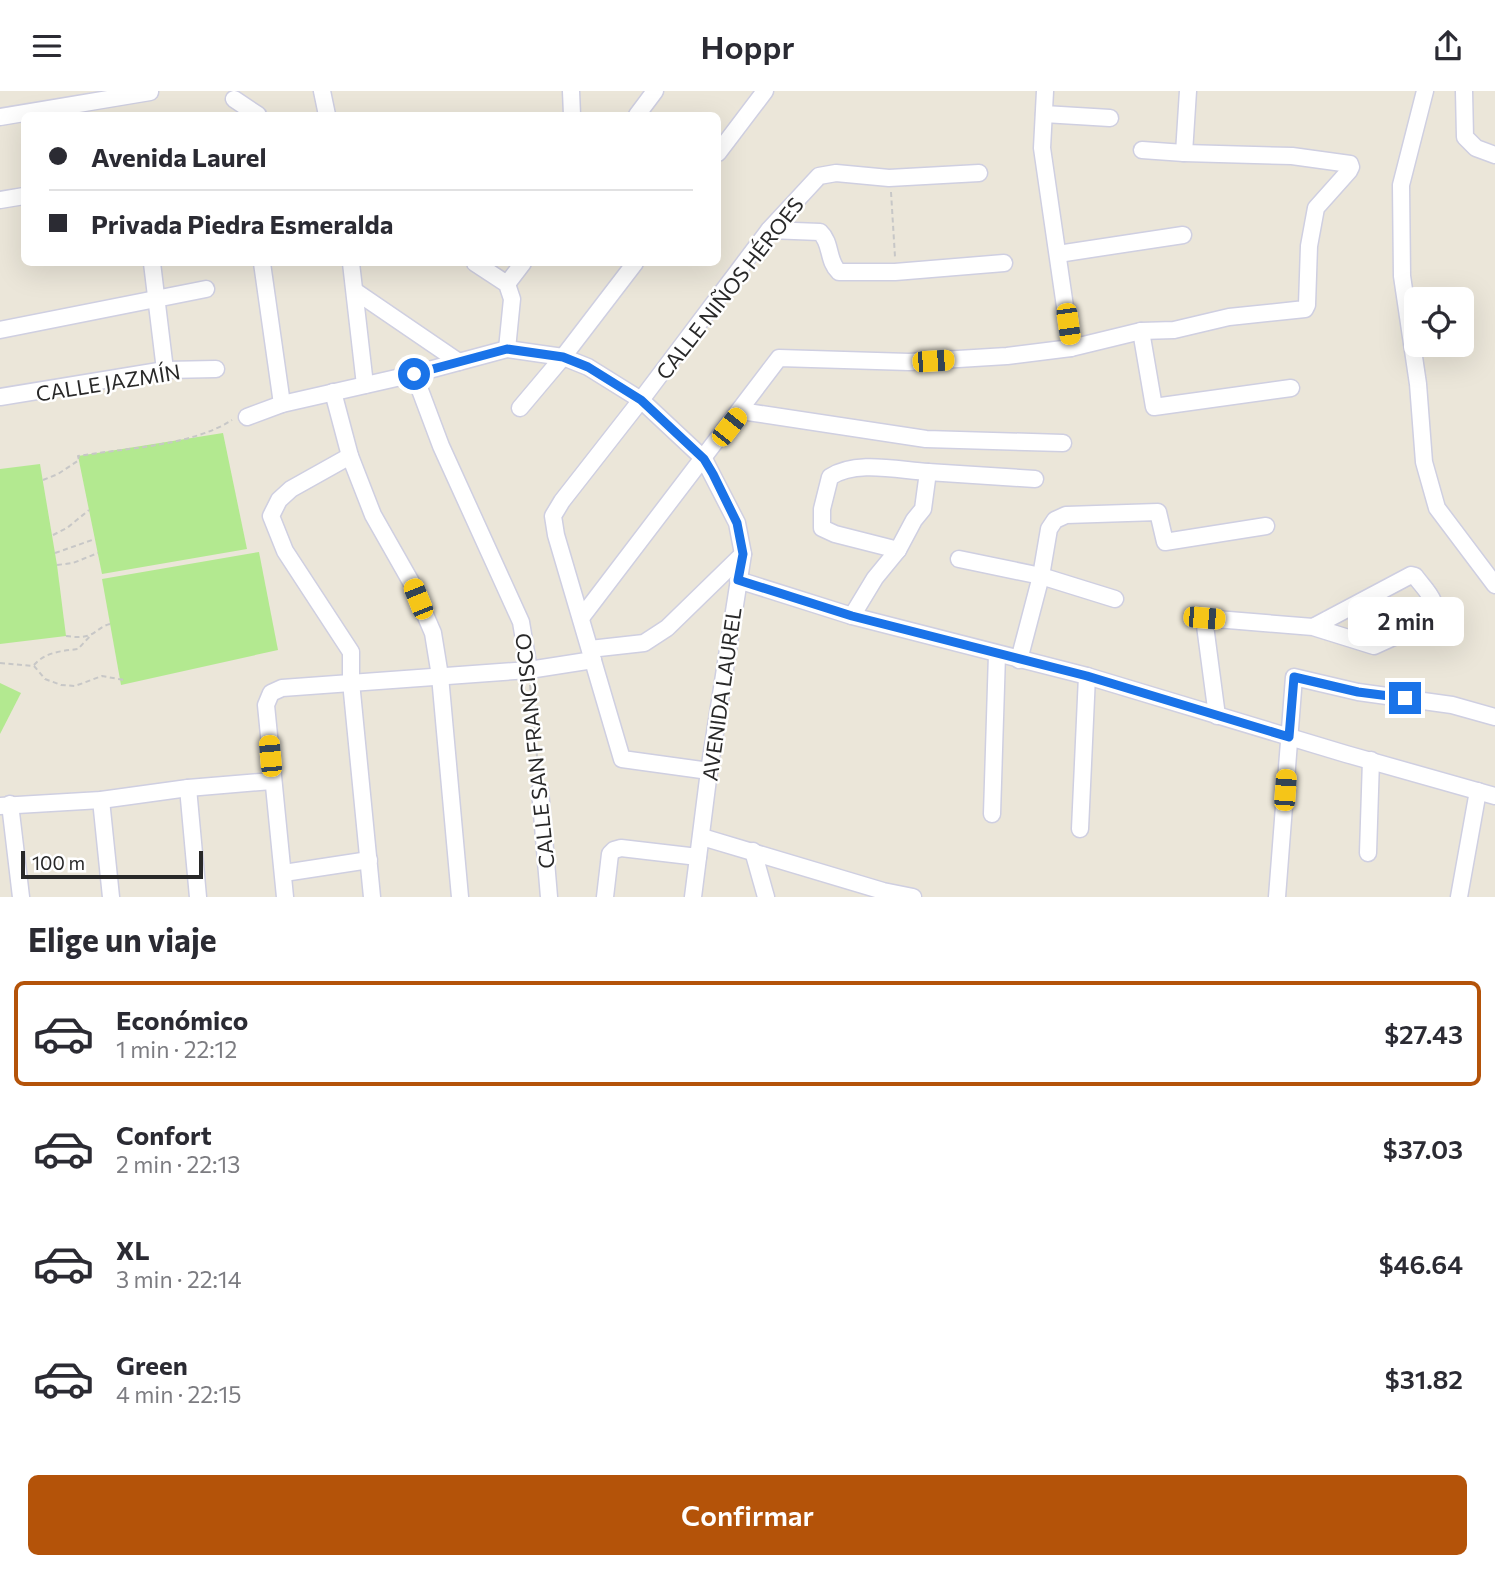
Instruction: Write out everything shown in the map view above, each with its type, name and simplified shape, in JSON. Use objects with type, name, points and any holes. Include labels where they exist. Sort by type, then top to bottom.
[{"type":"street","points":[[322,91],[326,112]]},
{"type":"street","points":[[571,91],[572,112]]},
{"type":"street","points":[[639,112],[656,91]]},
{"type":"street","points":[[721,149],[765,91]]},
{"type":"street","points":[[1045,91],[1042,148],[1071,348]]},
{"type":"street","points":[[1184,153],[1188,91]]},
{"type":"street","points":[[1424,91],[1401,185],[1402,276],[1419,384],[1424,462],[1437,508],[1495,585]]},
{"type":"street","points":[[1464,91],[1465,137],[1476,148],[1495,155]]},
{"type":"street","points":[[30,112],[150,92]]},
{"type":"street","points":[[235,102],[253,112]]},
{"type":"street","points":[[0,117],[21,114]]},
{"type":"street","points":[[1044,114],[1110,118]]},
{"type":"street","points":[[581,618],[779,358],[909,362],[1007,356],[1071,348],[1141,331],[1174,330],[1229,317],[1305,309],[1309,246],[1316,208],[1352,167],[1346,162],[1292,156],[1142,150]]},
{"type":"street","name":"CALLE NIÑOS HÉROES","points":[[709,771],[622,759],[556,535],[553,516],[769,230],[819,176],[836,173],[890,178]]},
{"type":"street","points":[[890,178],[979,173]]},
{"type":"street","points":[[0,200],[21,196]]},
{"type":"street","points":[[769,230],[820,232],[826,237],[833,267],[839,272],[895,272],[1004,263]]},
{"type":"street","points":[[1058,254],[1183,235]]},
{"type":"street","points":[[152,266],[165,370]]},
{"type":"street","points":[[262,266],[282,404]]},
{"type":"street","points":[[351,266],[365,385]]},
{"type":"street","points":[[480,266],[507,284],[512,299],[507,349]]},
{"type":"street","points":[[507,284],[521,266]]},
{"type":"street","points":[[520,408],[633,266]]},
{"type":"street","points":[[0,330],[206,289]]},
{"type":"street","points":[[355,291],[459,362]]},
{"type":"street","points":[[1141,331],[1154,407],[1291,388]]},
{"type":"street","name":"AVENIDA LAUREL","points":[[247,417],[282,404],[414,374],[507,349],[563,357],[588,367],[641,400],[704,459],[737,523],[743,554],[709,771],[693,897]]},
{"type":"street","name":"CALLE JAZMÍN","points":[[0,397],[165,370],[216,369]]},
{"type":"street","name":"CALLE SAN FRANCISCO","points":[[414,374],[441,446],[521,622],[529,670]]},
{"type":"street","points":[[333,392],[350,457],[373,515],[411,582],[433,633],[440,675],[460,897]]},
{"type":"street","points":[[741,411],[926,439],[1063,443]]},
{"type":"street","points":[[350,457],[291,489],[279,500],[271,516],[285,551],[351,652],[351,682],[372,897]]},
{"type":"street","points":[[898,550],[835,534],[822,528],[822,509],[830,477],[840,470],[859,468],[1035,479]]},
{"type":"street","points":[[852,616],[923,509],[928,472]]},
{"type":"street","points":[[1019,660],[1041,576],[1049,529],[1055,520],[1066,515],[1158,512],[1166,542],[1266,526]]},
{"type":"street","points":[[285,897],[266,705],[271,694],[282,688],[529,670],[644,643],[667,628],[743,554]]},
{"type":"street","points":[[959,559],[1041,576],[1115,599]]},
{"type":"street","points":[[1217,716],[1204,618],[1313,627],[1374,646],[1431,620],[1436,613],[1436,604],[1415,576],[1411,575],[1313,627]]},
{"type":"street","points":[[738,580],[852,616],[1087,676],[1495,796]]},
{"type":"street","points":[[992,814],[997,654]]},
{"type":"street","points":[[1080,829],[1087,676]]},
{"type":"street","points":[[1277,897],[1294,677],[1358,692],[1452,705],[1495,717]]},
{"type":"street","points":[[1368,853],[1371,760]]},
{"type":"street","points":[[21,897],[5,805],[101,800],[188,788],[272,781]]},
{"type":"street","points":[[188,788],[198,897]]},
{"type":"street","name":"CALLE SAN FRANCISCO","points":[[540,790],[549,897]]},
{"type":"street","points":[[1459,897],[1478,791]]},
{"type":"street","points":[[101,800],[111,897]]},
{"type":"street","points":[[702,837],[883,894],[912,897]]},
{"type":"street","points":[[605,897],[610,854],[614,850],[621,848],[698,857]]},
{"type":"street","points":[[753,851],[766,897]]},
{"type":"street","points":[[284,873],[369,860]]},
{"type":"path","points":[[890,178],[895,272]]},
{"type":"path","points":[[43,480],[70,468],[79,460],[78,456],[194,438],[232,420],[247,417]]},
{"type":"path","points":[[53,535],[89,510]]},
{"type":"path","points":[[55,553],[95,539]]},
{"type":"path","points":[[57,565],[73,563],[98,553]]},
{"type":"path","points":[[34,666],[40,658],[58,651],[78,649],[103,625],[110,624]]},
{"type":"path","points":[[66,636],[92,634]]},
{"type":"path","points":[[0,663],[34,666],[45,679],[61,685],[75,686],[102,676],[124,680]]},
{"type":"path","name":"CALLE SAN FRANCISCO","points":[[529,670],[540,790]]},
{"type":"green space","points":[[223,433],[247,549],[102,574],[78,456]]},
{"type":"green space","points":[[40,464],[66,636],[0,644],[0,469]]},
{"type":"green space","points":[[259,552],[278,650],[121,685],[102,579]]},
{"type":"green space","points":[[0,683],[21,693],[0,734]]},
{"type":"route","points":[[414,374],[507,349],[563,357],[588,367],[641,400],[704,459],[713,474],[737,523],[743,554],[738,580],[852,616],[1087,676],[1289,737],[1294,677],[1358,692],[1405,698]]}]
